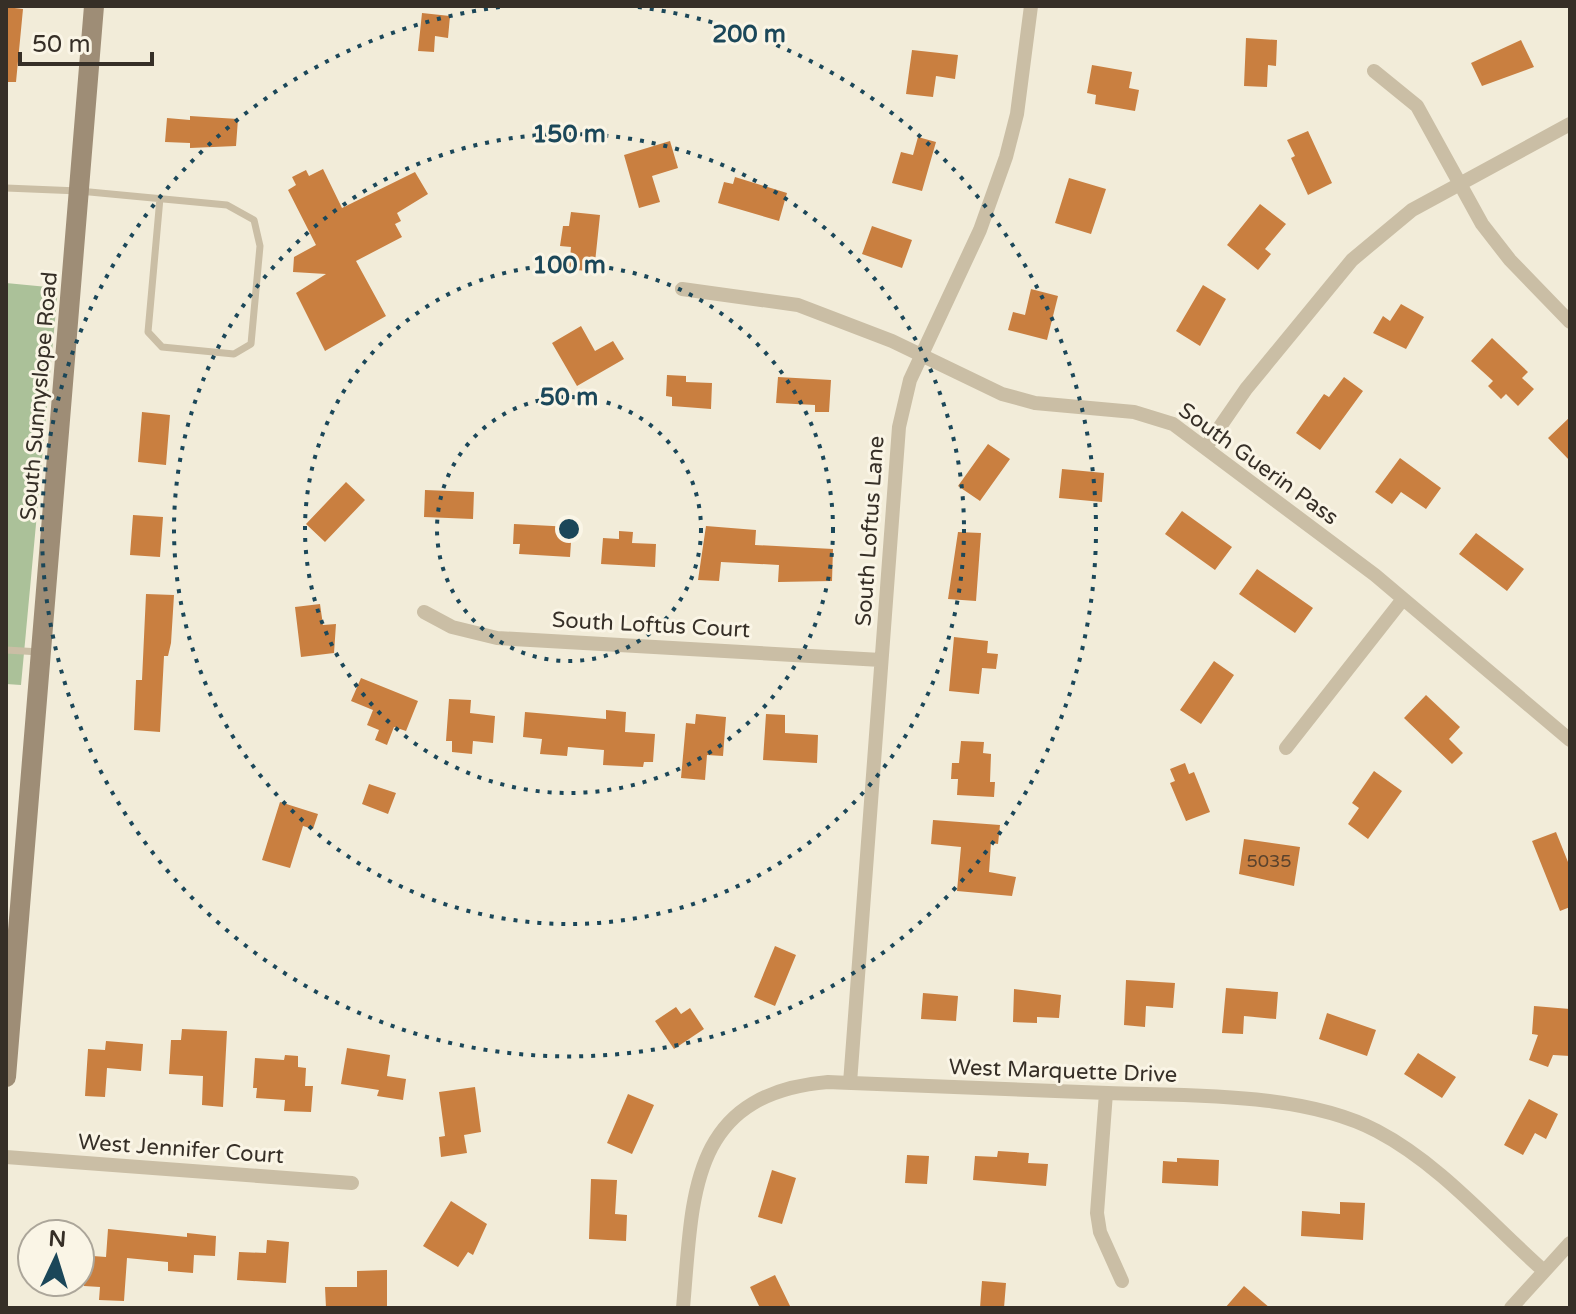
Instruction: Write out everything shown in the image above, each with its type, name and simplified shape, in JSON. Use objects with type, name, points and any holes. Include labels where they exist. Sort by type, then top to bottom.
[{"type":"street","name":"South Sunnyslope Road","points":[[6,1077],[94,6]]},
{"type":"street","name":"South Loftus Lane","points":[[850,1083],[899,427],[910,380],[980,230],[1006,157],[1017,114],[1031,6]]},
{"type":"street","points":[[1374,71],[1417,106],[1482,224],[1510,260],[1570,322]]},
{"type":"street","points":[[1206,447],[1246,389],[1352,260],[1412,210],[1570,124]]},
{"type":"street","name":"South Guerin Pass","points":[[682,289],[798,305],[839,318],[1002,394],[1035,403],[1155,417],[1206,447],[1403,599],[1570,740]]},
{"type":"street","points":[[1286,748],[1403,599]]},
{"type":"street","name":"South Loftus Court","points":[[424,612],[452,627],[497,638],[881,660]]},
{"type":"street","name":"West Marquette Drive","points":[[683,1308],[695,1196],[705,1160],[717,1136],[741,1110],[762,1095],[796,1085],[850,1083],[1106,1093],[1290,1104],[1348,1117],[1407,1148],[1544,1271]]},
{"type":"street","points":[[1106,1093],[1097,1213],[1100,1232],[1122,1281]]},
{"type":"street","name":"West Jennifer Court","points":[[6,1157],[352,1183]]},
{"type":"street","points":[[1511,1308],[1570,1243]]},
{"type":"lane","points":[[6,188],[79,191],[160,198],[227,205],[254,220],[260,246],[251,344],[234,354],[162,347],[148,332],[160,198]]},
{"type":"lane","points":[[6,650],[40,652]]},
{"type":"green space","points":[[6,283],[58,288],[21,685],[6,684]]},
{"type":"building","points":[[6,7],[23,9],[16,82],[6,82]]},
{"type":"building","points":[[422,13],[450,16],[448,38],[435,36],[434,52],[418,51]]},
{"type":"building","points":[[1246,38],[1277,40],[1276,66],[1268,65],[1267,87],[1244,86]]},
{"type":"building","points":[[1521,40],[1534,67],[1482,86],[1471,63]]},
{"type":"building","points":[[912,50],[958,55],[955,79],[936,76],[933,97],[906,94]]},
{"type":"building","points":[[1092,65],[1132,72],[1129,88],[1139,90],[1135,111],[1095,104],[1096,95],[1087,93]]},
{"type":"building","points":[[190,116],[238,119],[236,146],[190,148],[190,143],[165,142],[167,118],[190,120]]},
{"type":"building","points":[[1308,131],[1332,183],[1308,195],[1291,158],[1295,156],[1287,140]]},
{"type":"building","points":[[918,137],[936,142],[922,191],[892,183],[901,152],[913,155]]},
{"type":"building","points":[[670,141],[678,168],[652,176],[660,202],[639,208],[624,155]]},
{"type":"building","points":[[323,169],[342,208],[415,172],[428,194],[397,213],[401,221],[395,224],[402,237],[356,261],[386,316],[325,351],[296,293],[326,274],[293,272],[294,257],[316,245],[288,190],[296,185],[292,177],[306,170],[309,176]]},
{"type":"building","points":[[735,177],[787,193],[779,221],[718,203],[724,182],[733,184]]},
{"type":"building","points":[[1069,178],[1106,189],[1091,234],[1055,223]]},
{"type":"building","points":[[1260,204],[1286,224],[1265,249],[1271,254],[1258,270],[1227,245]]},
{"type":"building","points":[[571,212],[600,215],[594,272],[569,269],[571,247],[560,246],[563,226],[569,226]]},
{"type":"building","points":[[872,226],[912,240],[902,268],[862,254]]},
{"type":"building","points":[[1203,285],[1226,299],[1200,346],[1176,331]]},
{"type":"building","points":[[1031,289],[1058,296],[1047,340],[1008,330],[1013,312],[1025,315]]},
{"type":"building","points":[[1401,304],[1424,317],[1406,349],[1373,333],[1383,316],[1390,321]]},
{"type":"building","points":[[581,326],[595,351],[613,341],[624,359],[577,386],[552,343]]},
{"type":"building","points":[[1492,338],[1528,372],[1522,378],[1534,389],[1518,406],[1506,394],[1501,399],[1488,386],[1493,381],[1471,361]]},
{"type":"building","points":[[667,375],[686,376],[686,382],[712,383],[711,409],[672,406],[672,397],[666,396]]},
{"type":"building","points":[[778,377],[831,380],[829,412],[815,412],[815,405],[776,403]]},
{"type":"building","points":[[1344,377],[1363,391],[1320,450],[1296,433],[1324,394],[1329,397]]},
{"type":"building","points":[[142,412],[170,415],[166,465],[138,462]]},
{"type":"building","points":[[1570,417],[1570,461],[1548,438]]},
{"type":"building","points":[[988,444],[1010,459],[980,501],[958,486]]},
{"type":"building","points":[[1400,458],[1441,488],[1426,509],[1401,492],[1392,504],[1375,492]]},
{"type":"building","points":[[1062,469],[1104,473],[1102,502],[1059,498]]},
{"type":"building","points":[[346,482],[365,500],[325,542],[306,524]]},
{"type":"building","points":[[425,490],[474,492],[473,519],[424,517]]},
{"type":"building","points":[[1182,511],[1232,547],[1215,570],[1165,534]]},
{"type":"building","points":[[133,515],[163,517],[160,557],[130,555]]},
{"type":"building","points":[[514,524],[572,527],[570,557],[519,554],[520,544],[513,544]]},
{"type":"building","points":[[706,526],[756,530],[755,545],[833,549],[832,581],[778,582],[779,565],[721,562],[719,581],[698,580]]},
{"type":"building","points":[[619,531],[633,532],[632,543],[656,544],[655,567],[601,564],[603,538],[619,539]]},
{"type":"building","points":[[958,532],[981,533],[976,601],[948,599]]},
{"type":"building","points":[[1476,533],[1524,569],[1507,591],[1459,554]]},
{"type":"building","points":[[1257,569],[1313,608],[1295,633],[1239,594]]},
{"type":"building","points":[[146,594],[174,595],[171,643],[168,656],[164,656],[160,732],[134,730],[136,680],[142,680]]},
{"type":"building","points":[[320,604],[323,625],[336,624],[334,653],[301,657],[295,607]]},
{"type":"building","points":[[954,637],[988,641],[987,653],[998,654],[996,669],[982,668],[979,694],[949,691]]},
{"type":"building","points":[[1214,661],[1234,675],[1201,724],[1180,710]]},
{"type":"building","points":[[361,678],[418,701],[406,731],[394,727],[387,745],[375,740],[379,730],[367,725],[373,710],[351,701]]},
{"type":"building","points":[[1426,695],[1460,727],[1449,739],[1463,753],[1452,764],[1404,718]]},
{"type":"building","points":[[449,699],[471,700],[470,713],[495,716],[493,743],[473,741],[472,754],[452,752],[452,741],[446,741]]},
{"type":"building","points":[[606,710],[626,712],[625,732],[655,734],[653,762],[644,762],[643,767],[603,765],[604,750],[568,747],[567,756],[540,754],[542,739],[523,737],[525,712],[606,719]]},
{"type":"building","points":[[696,714],[726,717],[723,756],[707,755],[705,780],[681,778],[686,723],[695,724]]},
{"type":"building","points":[[766,714],[785,715],[785,733],[818,735],[817,763],[763,760]]},
{"type":"building","points":[[961,741],[984,742],[983,753],[991,754],[990,782],[995,782],[994,797],[957,795],[958,779],[951,779],[952,763],[959,763]]},
{"type":"building","points":[[1185,763],[1189,774],[1194,772],[1210,812],[1186,821],[1170,783],[1175,781],[1170,769]]},
{"type":"building","points":[[1374,771],[1402,791],[1368,839],[1348,824],[1359,808],[1352,803]]},
{"type":"building","points":[[369,784],[396,793],[388,814],[362,804]]},
{"type":"building","points":[[280,802],[318,814],[313,829],[303,826],[290,868],[262,860]]},
{"type":"building","points":[[933,820],[1000,825],[998,844],[991,843],[989,872],[1016,877],[1012,896],[957,891],[961,847],[931,844]]},
{"type":"building","points":[[1556,832],[1570,867],[1570,907],[1560,911],[1532,841]]},
{"type":"building","points":[[1244,839],[1300,847],[1294,886],[1239,874]]},
{"type":"building","points":[[775,946],[796,955],[775,1006],[754,997]]},
{"type":"building","points":[[1126,980],[1175,983],[1173,1008],[1146,1006],[1145,1027],[1124,1025]]},
{"type":"building","points":[[1226,988],[1278,992],[1276,1019],[1244,1016],[1243,1034],[1222,1033]]},
{"type":"building","points":[[1014,989],[1061,995],[1059,1018],[1037,1017],[1037,1023],[1013,1022]]},
{"type":"building","points":[[923,993],[958,996],[956,1021],[921,1019]]},
{"type":"building","points":[[1534,1006],[1570,1009],[1570,1056],[1553,1055],[1548,1067],[1529,1060],[1538,1035],[1532,1034]]},
{"type":"building","points":[[676,1007],[681,1014],[690,1008],[704,1029],[674,1049],[655,1021]]},
{"type":"building","points":[[1327,1013],[1376,1030],[1367,1056],[1319,1039]]},
{"type":"building","points":[[182,1029],[227,1031],[223,1107],[202,1105],[203,1076],[169,1074],[171,1040],[181,1040]]},
{"type":"building","points":[[106,1041],[143,1044],[141,1071],[107,1068],[105,1097],[85,1096],[88,1049],[105,1050]]},
{"type":"building","points":[[347,1048],[390,1055],[387,1076],[406,1079],[403,1100],[377,1096],[379,1090],[341,1084]]},
{"type":"building","points":[[1418,1053],[1456,1077],[1442,1098],[1404,1074]]},
{"type":"building","points":[[285,1055],[298,1056],[298,1067],[306,1068],[305,1086],[313,1086],[311,1112],[284,1111],[285,1100],[256,1098],[257,1088],[253,1088],[255,1058],[284,1060]]},
{"type":"building","points":[[475,1087],[481,1132],[464,1135],[467,1153],[441,1157],[439,1137],[445,1136],[439,1092]]},
{"type":"building","points":[[628,1094],[654,1105],[632,1154],[607,1143]]},
{"type":"building","points":[[1529,1099],[1558,1114],[1546,1139],[1535,1133],[1523,1155],[1504,1145]]},
{"type":"building","points":[[998,1151],[1029,1153],[1028,1163],[1048,1164],[1046,1186],[973,1180],[975,1156],[997,1157]]},
{"type":"building","points":[[907,1155],[929,1156],[927,1184],[905,1183]]},
{"type":"building","points":[[1177,1158],[1219,1160],[1218,1186],[1162,1183],[1163,1161],[1177,1162]]},
{"type":"building","points":[[772,1170],[796,1178],[782,1224],[758,1217]]},
{"type":"building","points":[[591,1179],[617,1180],[615,1214],[627,1215],[626,1241],[589,1239]]},
{"type":"building","points":[[451,1201],[487,1224],[473,1255],[468,1252],[458,1267],[423,1246]]},
{"type":"building","points":[[1340,1202],[1365,1203],[1363,1240],[1301,1236],[1302,1211],[1340,1214]]},
{"type":"building","points":[[108,1229],[187,1237],[187,1233],[216,1236],[215,1256],[194,1255],[193,1273],[168,1271],[168,1262],[127,1258],[124,1301],[99,1300],[96,1256],[106,1257]]},
{"type":"building","points":[[267,1240],[289,1242],[286,1283],[237,1280],[239,1252],[266,1253]]},
{"type":"building","points":[[387,1270],[387,1308],[326,1308],[325,1287],[357,1287],[357,1271]]},
{"type":"building","points":[[775,1275],[791,1308],[760,1308],[750,1287]]},
{"type":"building","points":[[982,1281],[1006,1283],[1004,1308],[980,1308]]},
{"type":"building","points":[[1244,1286],[1270,1308],[1225,1308]]}]
